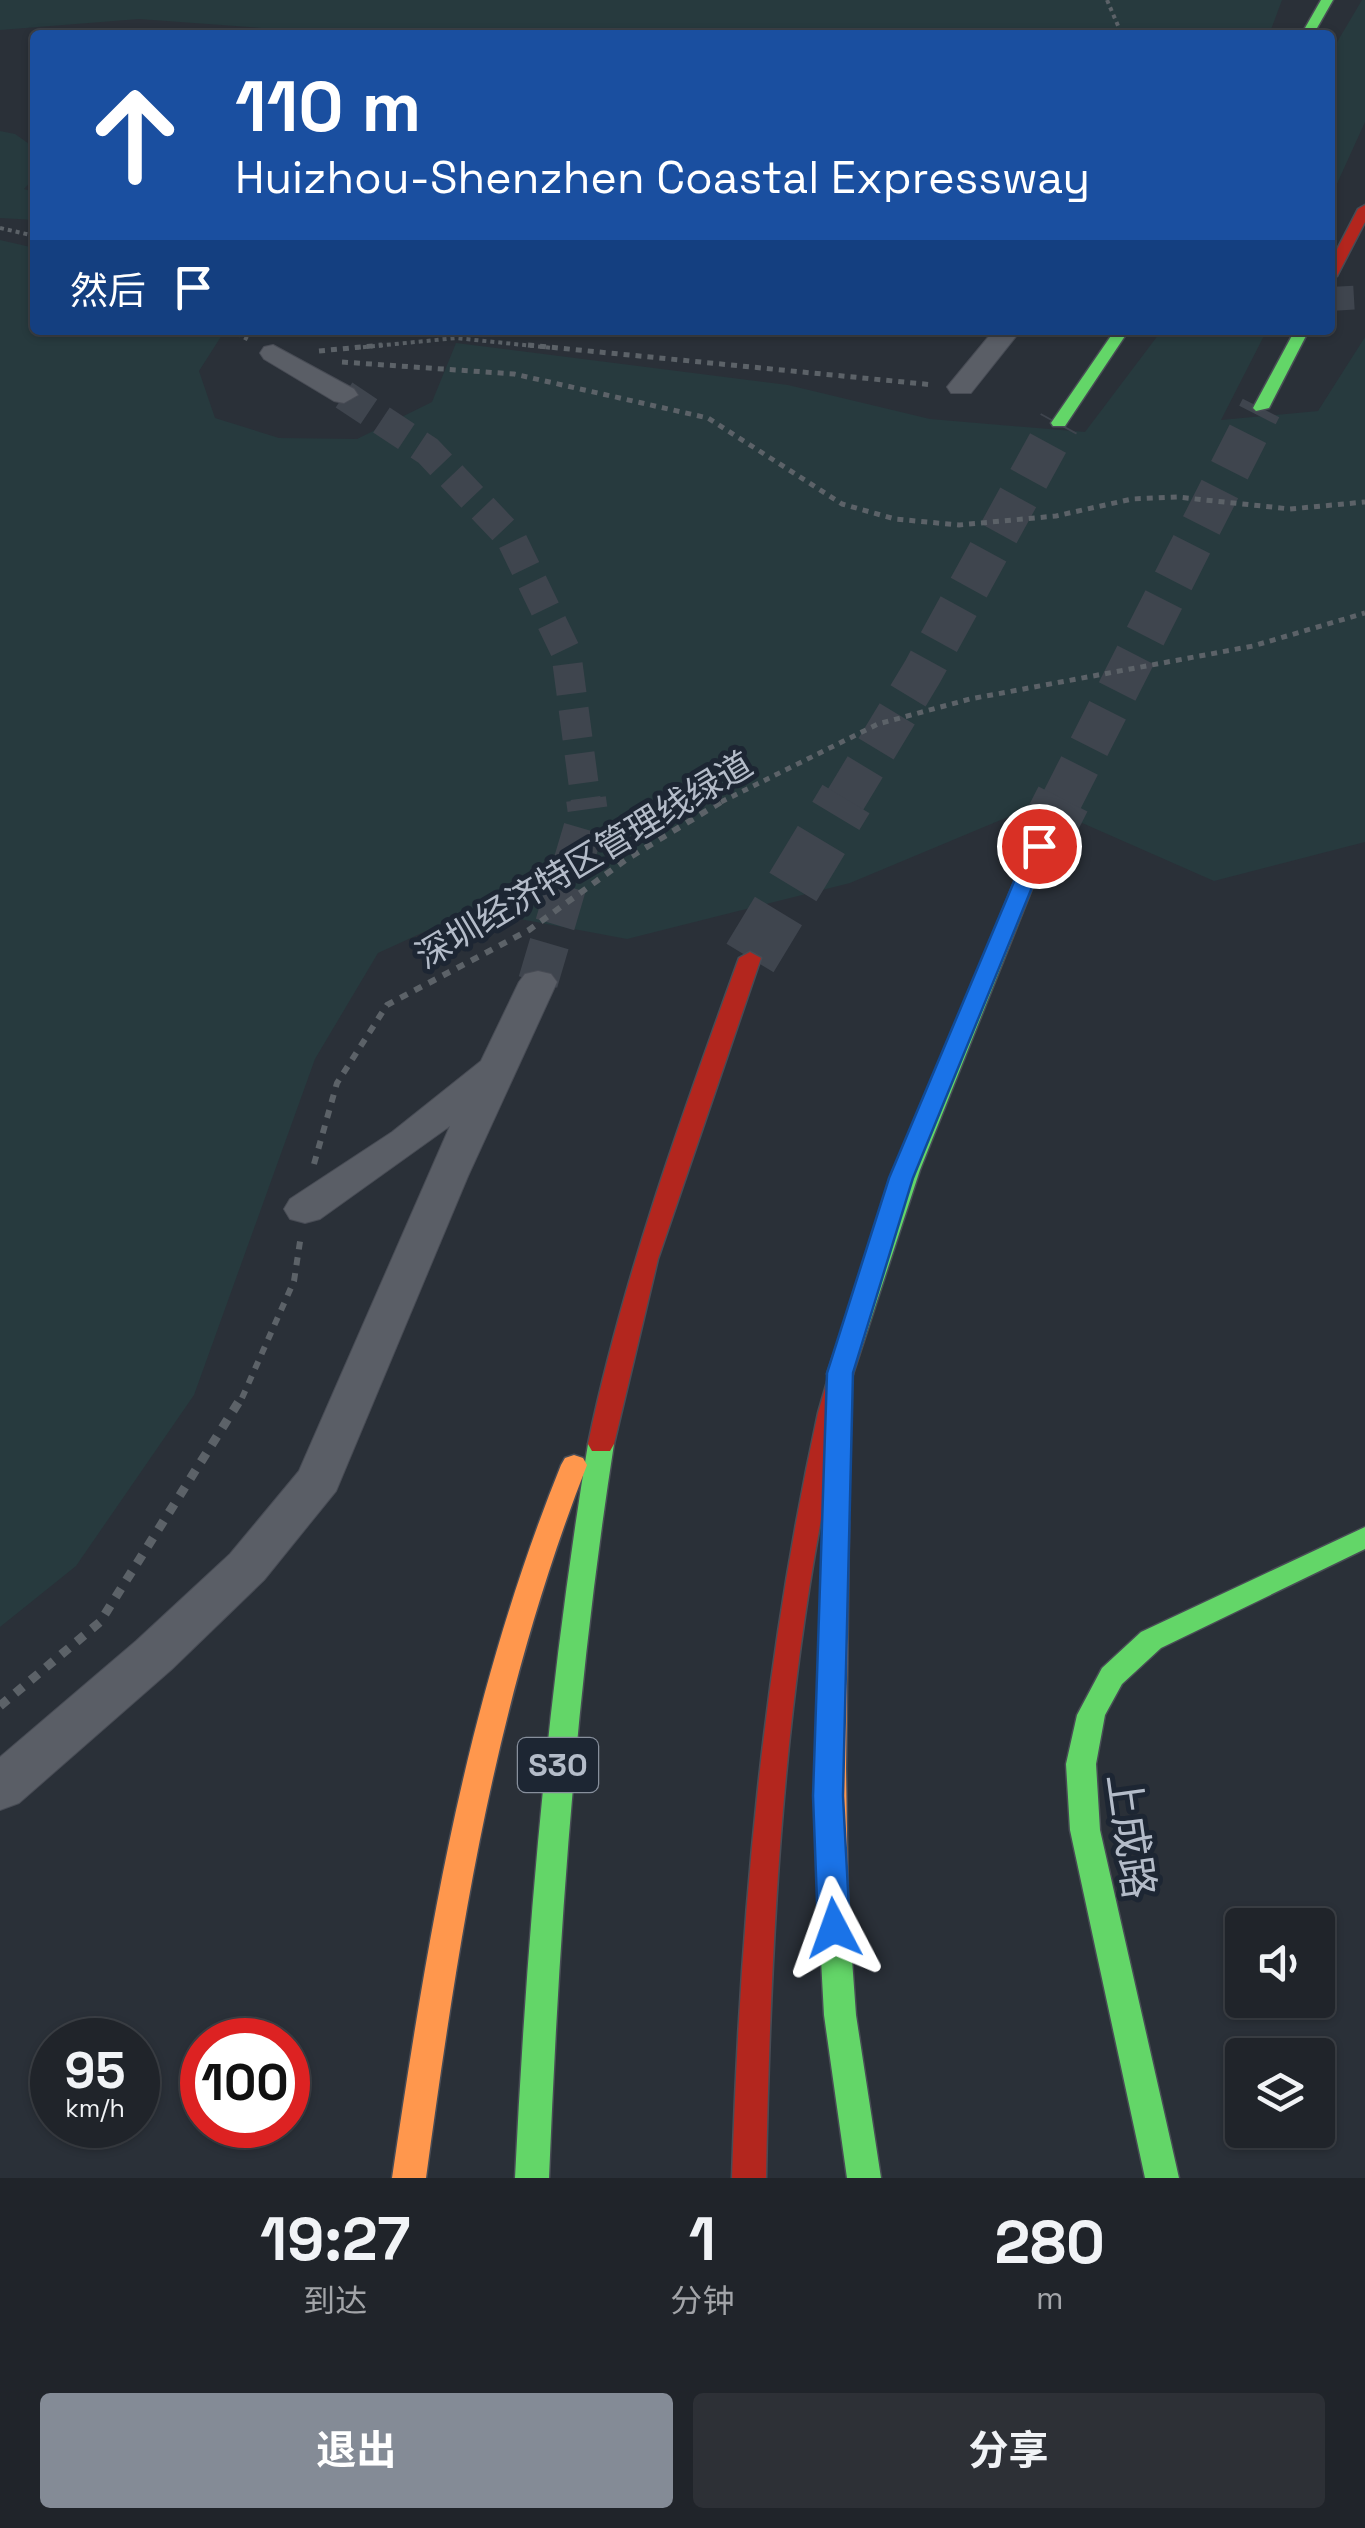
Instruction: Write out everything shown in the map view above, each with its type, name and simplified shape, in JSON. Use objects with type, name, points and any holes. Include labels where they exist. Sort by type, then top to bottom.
[{"type":"main road","points":[[1310,30],[1328,0]]},
{"type":"main road","points":[[1335,266],[1365,209]]},
{"type":"main road","points":[[1059,423],[1119,335]]},
{"type":"main road","points":[[1262,408],[1299,335]]},
{"type":"main road","points":[[749,2178],[752,1976],[766,1800],[793,1602],[840,1373],[901,1178],[1039,846]]},
{"type":"main road","name":"S30","points":[[532,2178],[538,1999],[556,1786],[580,1568],[617,1355],[685,1140],[750,958]]},
{"type":"main road","points":[[408,2178],[443,1942],[498,1687],[526,1591],[617,1355]]},
{"type":"main road","points":[[840,1373],[828,1796],[830,1870],[846,2056],[864,2178]]},
{"type":"main road","name":"上成路","points":[[1162,2178],[1085,1830],[1081,1764],[1090,1715],[1112,1676],[1151,1640],[1365,1537]]},
{"type":"street","points":[[960,387],[1004,335]]},
{"type":"street","points":[[273,352],[344,395]]},
{"type":"street","points":[[0,1788],[247,1567],[319,1479],[447,1176],[538,982]]},
{"type":"street","points":[[305,1209],[406,1141],[499,1066]]},
{"type":"path","points":[[1107,0],[1120,30]]},
{"type":"path","points":[[0,228],[30,235]]},
{"type":"path","points":[[273,352],[362,349],[456,338],[960,387]]},
{"type":"path","points":[[336,362],[514,374],[708,418],[842,504],[895,520],[959,525],[1056,516],[1132,499],[1290,509],[1365,502]]},
{"type":"path","name":"深圳经济特区管理线绿道","points":[[0,1706],[100,1622],[236,1412],[294,1282],[305,1209],[337,1084],[386,1005],[529,930],[627,858],[704,810],[878,724],[970,699],[1252,646],[1365,613]]},
{"type":"green space","points":[[0,0],[1282,0],[1271,30],[275,29],[139,19],[0,30]]},
{"type":"green space","points":[[1365,0],[1365,122],[1335,188],[1335,46]]},
{"type":"green space","points":[[0,131],[15,134],[30,144],[30,182],[24,189],[30,191],[30,220],[0,218]]},
{"type":"green space","points":[[0,240],[30,247],[30,335],[222,335],[199,371],[215,418],[279,438],[357,439],[432,402],[456,343],[788,385],[930,419],[1085,432],[1158,335],[1264,335],[1221,420],[1318,411],[1365,337],[1365,842],[1214,881],[1039,804],[850,883],[627,939],[472,910],[378,953],[315,1059],[194,1395],[76,1566],[0,1627]]},
{"type":"tunnel","points":[[1335,299],[1365,297]]},
{"type":"tunnel","points":[[344,395],[428,451],[511,538],[566,652],[586,802]]},
{"type":"tunnel","points":[[1061,802],[1261,408]]},
{"type":"tunnel","points":[[844,802],[923,671],[1059,423]]},
{"type":"tunnel","points":[[538,982],[588,813],[586,799]]},
{"type":"tunnel","points":[[750,958],[846,799]]},
{"type":"tunnel","points":[[1039,846],[1063,799]]},
{"type":"traffic: fast","points":[[1310,30],[1327,0]]},
{"type":"traffic: fast","points":[[1059,423],[1119,335]]},
{"type":"traffic: fast","points":[[1261,408],[1299,335]]},
{"type":"traffic: fast","points":[[840,1374],[908,1170],[1039,846]]},
{"type":"traffic: fast","points":[[532,2178],[554,1810],[574,1627],[601,1444]]},
{"type":"traffic: fast","points":[[1162,2178],[1085,1830],[1081,1764],[1091,1715],[1112,1676],[1151,1640],[1365,1537]]},
{"type":"traffic: fast","points":[[833,1904],[840,2015],[864,2178]]},
{"type":"traffic: slow","points":[[409,2178],[469,1810],[525,1594],[574,1465]]},
{"type":"traffic: slow","points":[[833,1904],[831,1768],[836,1521]]},
{"type":"traffic: jam","points":[[1335,266],[1365,209]]},
{"type":"traffic: jam","points":[[601,1444],[646,1259],[750,958]]},
{"type":"traffic: jam","points":[[749,2178],[759,1934],[782,1691],[822,1452],[840,1374]]},
{"type":"route","points":[[834,1928],[828,1796],[840,1373],[901,1178],[1039,846]]}]
